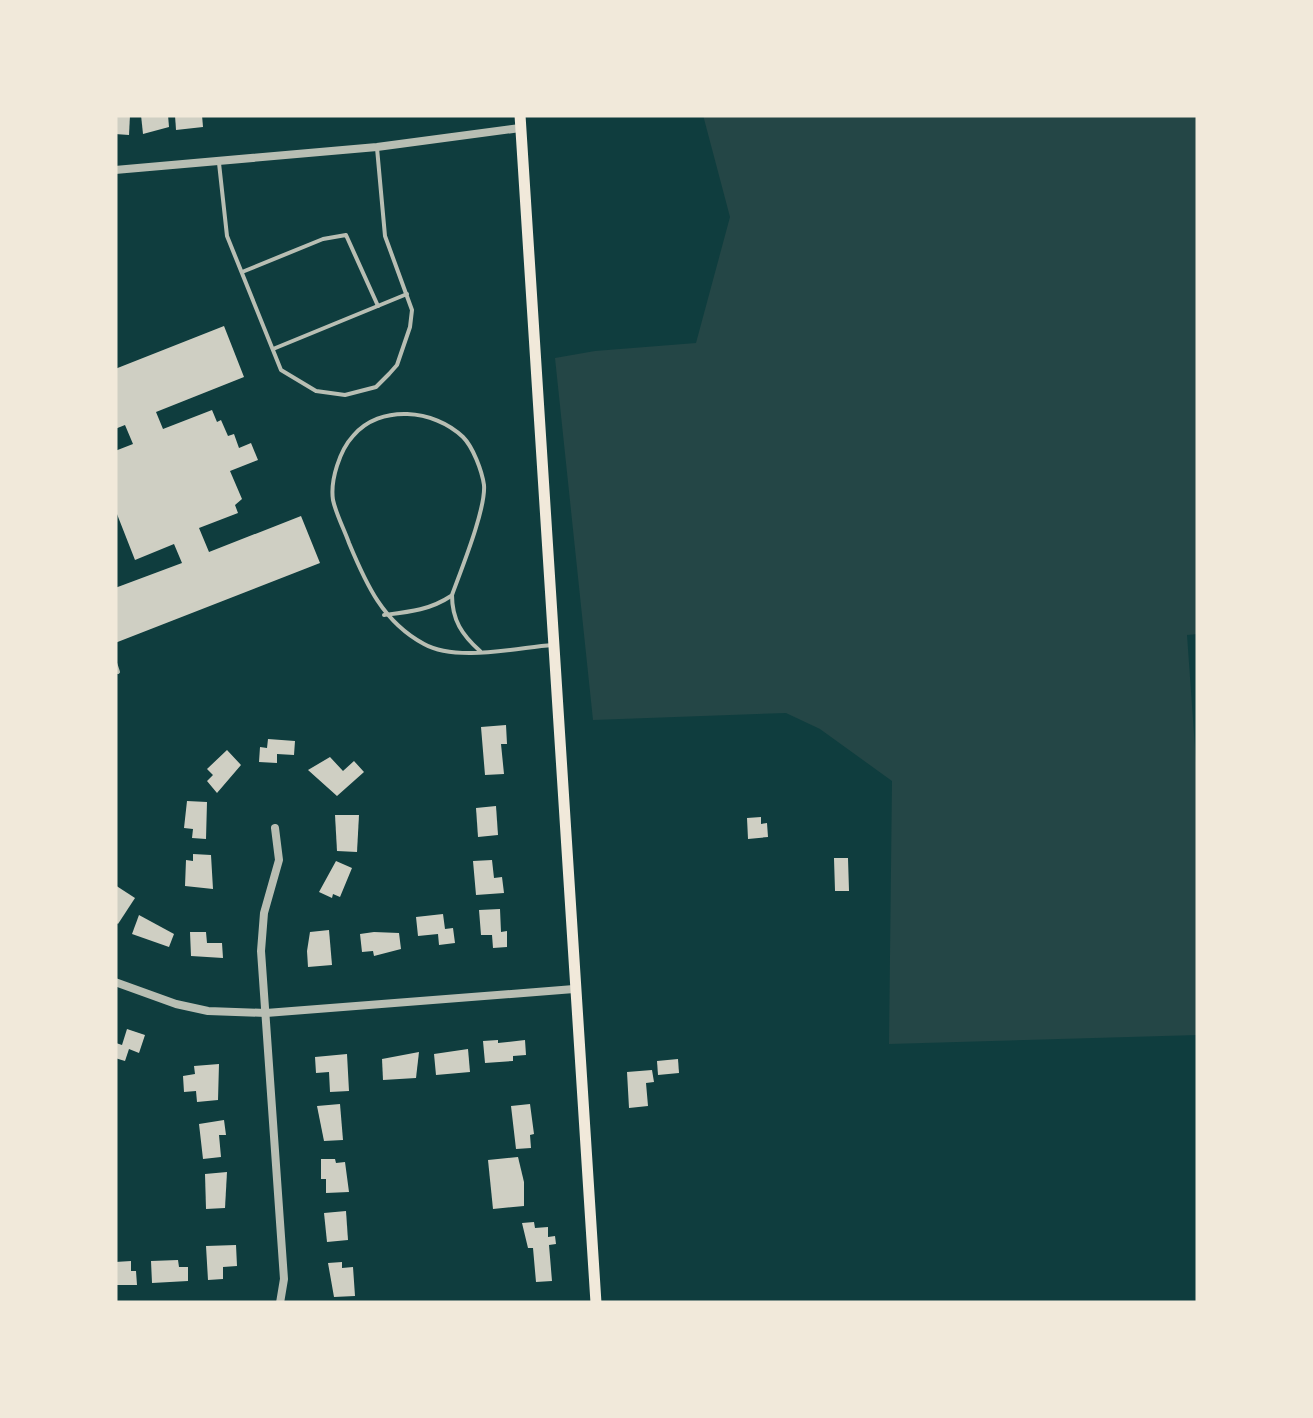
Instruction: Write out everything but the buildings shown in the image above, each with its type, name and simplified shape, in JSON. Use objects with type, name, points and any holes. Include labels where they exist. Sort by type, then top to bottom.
[{"type":"main road","points":[[520,122],[596,1303]]},
{"type":"street","points":[[115,170],[376,147],[520,122]]},
{"type":"street","points":[[276,828],[279,860],[261,932],[284,1279],[280,1303]]},
{"type":"street","points":[[115,982],[208,1011],[266,1013],[574,989]]},
{"type":"lane","points":[[219,162],[228,236],[281,370],[316,392],[346,395],[376,387],[397,365],[412,310],[385,236],[376,147]]},
{"type":"lane","points":[[242,272],[323,239],[346,235],[378,306]]},
{"type":"lane","points":[[273,349],[406,294]]},
{"type":"lane","points":[[480,651],[466,638],[452,610],[452,595],[482,502],[484,484],[476,459],[462,437],[421,414],[390,414],[359,428],[348,440],[337,466],[332,496],[360,572],[384,615],[437,650],[458,653],[554,645]]},
{"type":"lane","points":[[384,615],[413,612],[452,595]]},
{"type":"lane","points":[[115,663],[118,672]]},
{"type":"shaded area","points":[[703,115],[1198,115],[1198,634],[1187,635],[1198,790],[1198,1035],[889,1044],[892,781],[820,729],[786,713],[593,720],[555,358],[696,343],[730,217]]}]
